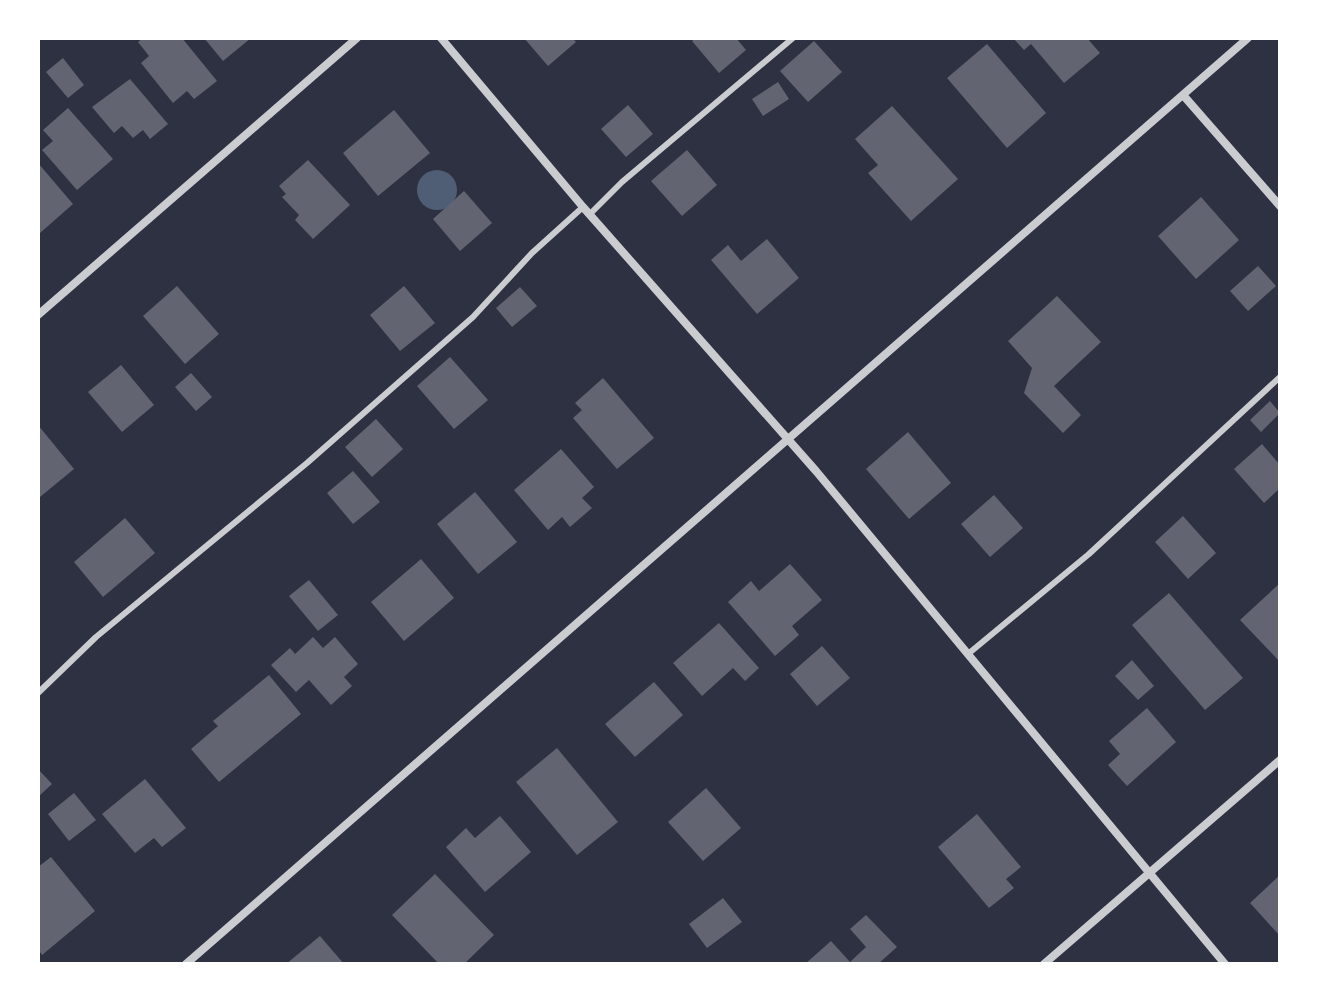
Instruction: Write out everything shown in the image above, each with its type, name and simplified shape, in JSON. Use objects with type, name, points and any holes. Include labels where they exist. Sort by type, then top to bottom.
[{"type":"street","points":[[38,315],[357,38]]},
{"type":"street","points":[[441,38],[586,211],[786,438],[1225,964]]},
{"type":"street","points":[[186,964],[1248,38]]},
{"type":"street","points":[[1183,95],[1280,206]]},
{"type":"street","points":[[1044,964],[1280,760]]},
{"type":"lane","points":[[38,693],[96,637],[307,463],[473,317],[532,253],[622,182],[793,38]]},
{"type":"lane","points":[[968,654],[1089,554],[1280,377]]},
{"type":"water","points":[[437,170],[451,176],[457,190],[451,204],[437,210],[423,204],[417,190],[423,176]]},
{"type":"building","points":[[143,38],[182,38],[217,81],[194,99],[187,91],[173,103],[141,63],[149,56],[138,42]]},
{"type":"building","points":[[204,38],[251,38],[223,61]]},
{"type":"building","points":[[524,38],[572,38],[576,42],[548,66]]},
{"type":"building","points":[[695,38],[736,38],[746,50],[719,73],[692,41]]},
{"type":"building","points":[[1013,38],[1087,38],[1100,53],[1064,83],[1031,44],[1024,50]]},
{"type":"building","points":[[814,41],[842,72],[808,102],[780,71]]},
{"type":"building","points":[[987,44],[1046,113],[1007,148],[947,78]]},
{"type":"building","points":[[63,58],[84,85],[68,98],[46,72]]},
{"type":"building","points":[[130,79],[168,124],[150,139],[143,130],[133,138],[122,126],[114,133],[92,107]]},
{"type":"building","points":[[778,82],[789,99],[763,116],[752,99]]},
{"type":"building","points":[[628,105],[653,134],[626,157],[601,129]]},
{"type":"building","points":[[892,106],[958,179],[911,221],[868,173],[878,165],[855,139]]},
{"type":"building","points":[[68,108],[113,159],[77,190],[42,150],[53,141],[43,130]]},
{"type":"building","points":[[394,110],[430,153],[378,196],[343,153]]},
{"type":"building","points":[[687,150],[717,185],[682,216],[651,181]]},
{"type":"building","points":[[308,160],[350,205],[313,239],[295,220],[299,215],[282,197],[286,194],[279,186]]},
{"type":"building","points":[[38,163],[73,204],[40,233],[38,231]]},
{"type":"building","points":[[464,191],[492,223],[460,251],[433,219]]},
{"type":"building","points":[[1201,197],[1239,240],[1196,279],[1158,236]]},
{"type":"building","points":[[767,239],[799,278],[757,314],[711,260],[728,245],[741,261]]},
{"type":"building","points":[[1258,266],[1276,286],[1248,311],[1230,291]]},
{"type":"building","points":[[177,286],[219,334],[185,364],[143,316]]},
{"type":"building","points":[[404,286],[435,323],[400,351],[370,315]]},
{"type":"building","points":[[520,287],[537,306],[512,327],[496,308]]},
{"type":"building","points":[[1057,296],[1101,342],[1054,386],[1081,415],[1063,433],[1024,393],[1032,368],[1008,341]]},
{"type":"building","points":[[450,357],[488,400],[454,429],[417,386]]},
{"type":"building","points":[[121,365],[154,405],[122,432],[88,392]]},
{"type":"building","points":[[191,373],[212,397],[196,411],[175,387]]},
{"type":"building","points":[[603,378],[654,438],[617,469],[573,418],[582,410],[575,403]]},
{"type":"building","points":[[1270,401],[1280,413],[1261,432],[1250,420]]},
{"type":"building","points":[[376,419],[403,449],[372,477],[345,447]]},
{"type":"building","points":[[38,425],[74,469],[40,497],[38,494]]},
{"type":"building","points":[[908,432],[951,483],[909,519],[866,469]]},
{"type":"building","points":[[1262,444],[1280,465],[1280,488],[1264,503],[1234,469]]},
{"type":"building","points":[[561,449],[594,487],[582,498],[592,508],[570,527],[562,517],[548,530],[514,490]]},
{"type":"building","points":[[353,471],[380,502],[353,524],[327,493]]},
{"type":"building","points":[[475,492],[517,542],[478,574],[437,524]]},
{"type":"building","points":[[994,495],[1023,528],[990,557],[961,524]]},
{"type":"building","points":[[1183,516],[1216,553],[1188,579],[1155,542]]},
{"type":"building","points":[[125,518],[155,553],[103,597],[74,562]]},
{"type":"building","points":[[421,559],[454,598],[404,641],[371,602]]},
{"type":"building","points":[[790,564],[822,600],[792,626],[799,635],[775,656],[728,602],[751,581],[759,591]]},
{"type":"building","points":[[309,580],[338,615],[318,631],[289,596]]},
{"type":"building","points":[[1280,583],[1280,662],[1240,620]]},
{"type":"building","points":[[1169,593],[1243,678],[1205,710],[1132,625]]},
{"type":"building","points":[[719,623],[759,668],[745,681],[733,668],[702,696],[673,663]]},
{"type":"building","points":[[313,637],[323,648],[335,637],[358,664],[344,677],[352,686],[331,705],[309,680],[296,692],[271,665],[290,648],[295,654]]},
{"type":"building","points":[[822,646],[850,678],[817,706],[790,674]]},
{"type":"building","points":[[1132,660],[1154,686],[1138,700],[1115,676]]},
{"type":"building","points":[[269,675],[301,714],[219,782],[191,749],[218,726],[213,721]]},
{"type":"building","points":[[654,682],[683,715],[635,757],[605,724]]},
{"type":"building","points":[[1147,708],[1176,742],[1127,786],[1108,765],[1120,754],[1109,741]]},
{"type":"building","points":[[557,748],[618,822],[577,855],[516,782]]},
{"type":"building","points":[[38,769],[52,784],[38,797]]},
{"type":"building","points":[[145,779],[186,828],[162,847],[154,838],[135,853],[102,814]]},
{"type":"building","points":[[706,788],[741,828],[703,861],[668,822]]},
{"type":"building","points":[[74,793],[96,820],[69,841],[48,814]]},
{"type":"building","points":[[977,814],[1021,867],[1006,879],[1014,888],[989,908],[938,847]]},
{"type":"building","points":[[500,816],[531,852],[485,892],[446,847],[466,828],[475,838]]},
{"type":"building","points":[[51,857],[95,911],[42,955],[38,949],[38,867]]},
{"type":"building","points":[[435,874],[494,935],[464,964],[439,964],[392,915]]},
{"type":"building","points":[[1280,875],[1280,936],[1250,903]]},
{"type":"building","points":[[723,898],[742,922],[707,948],[689,924]]},
{"type":"building","points":[[866,915],[897,947],[878,964],[805,964],[831,941],[850,962],[866,947],[850,929]]},
{"type":"building","points":[[320,936],[344,964],[286,964]]}]
